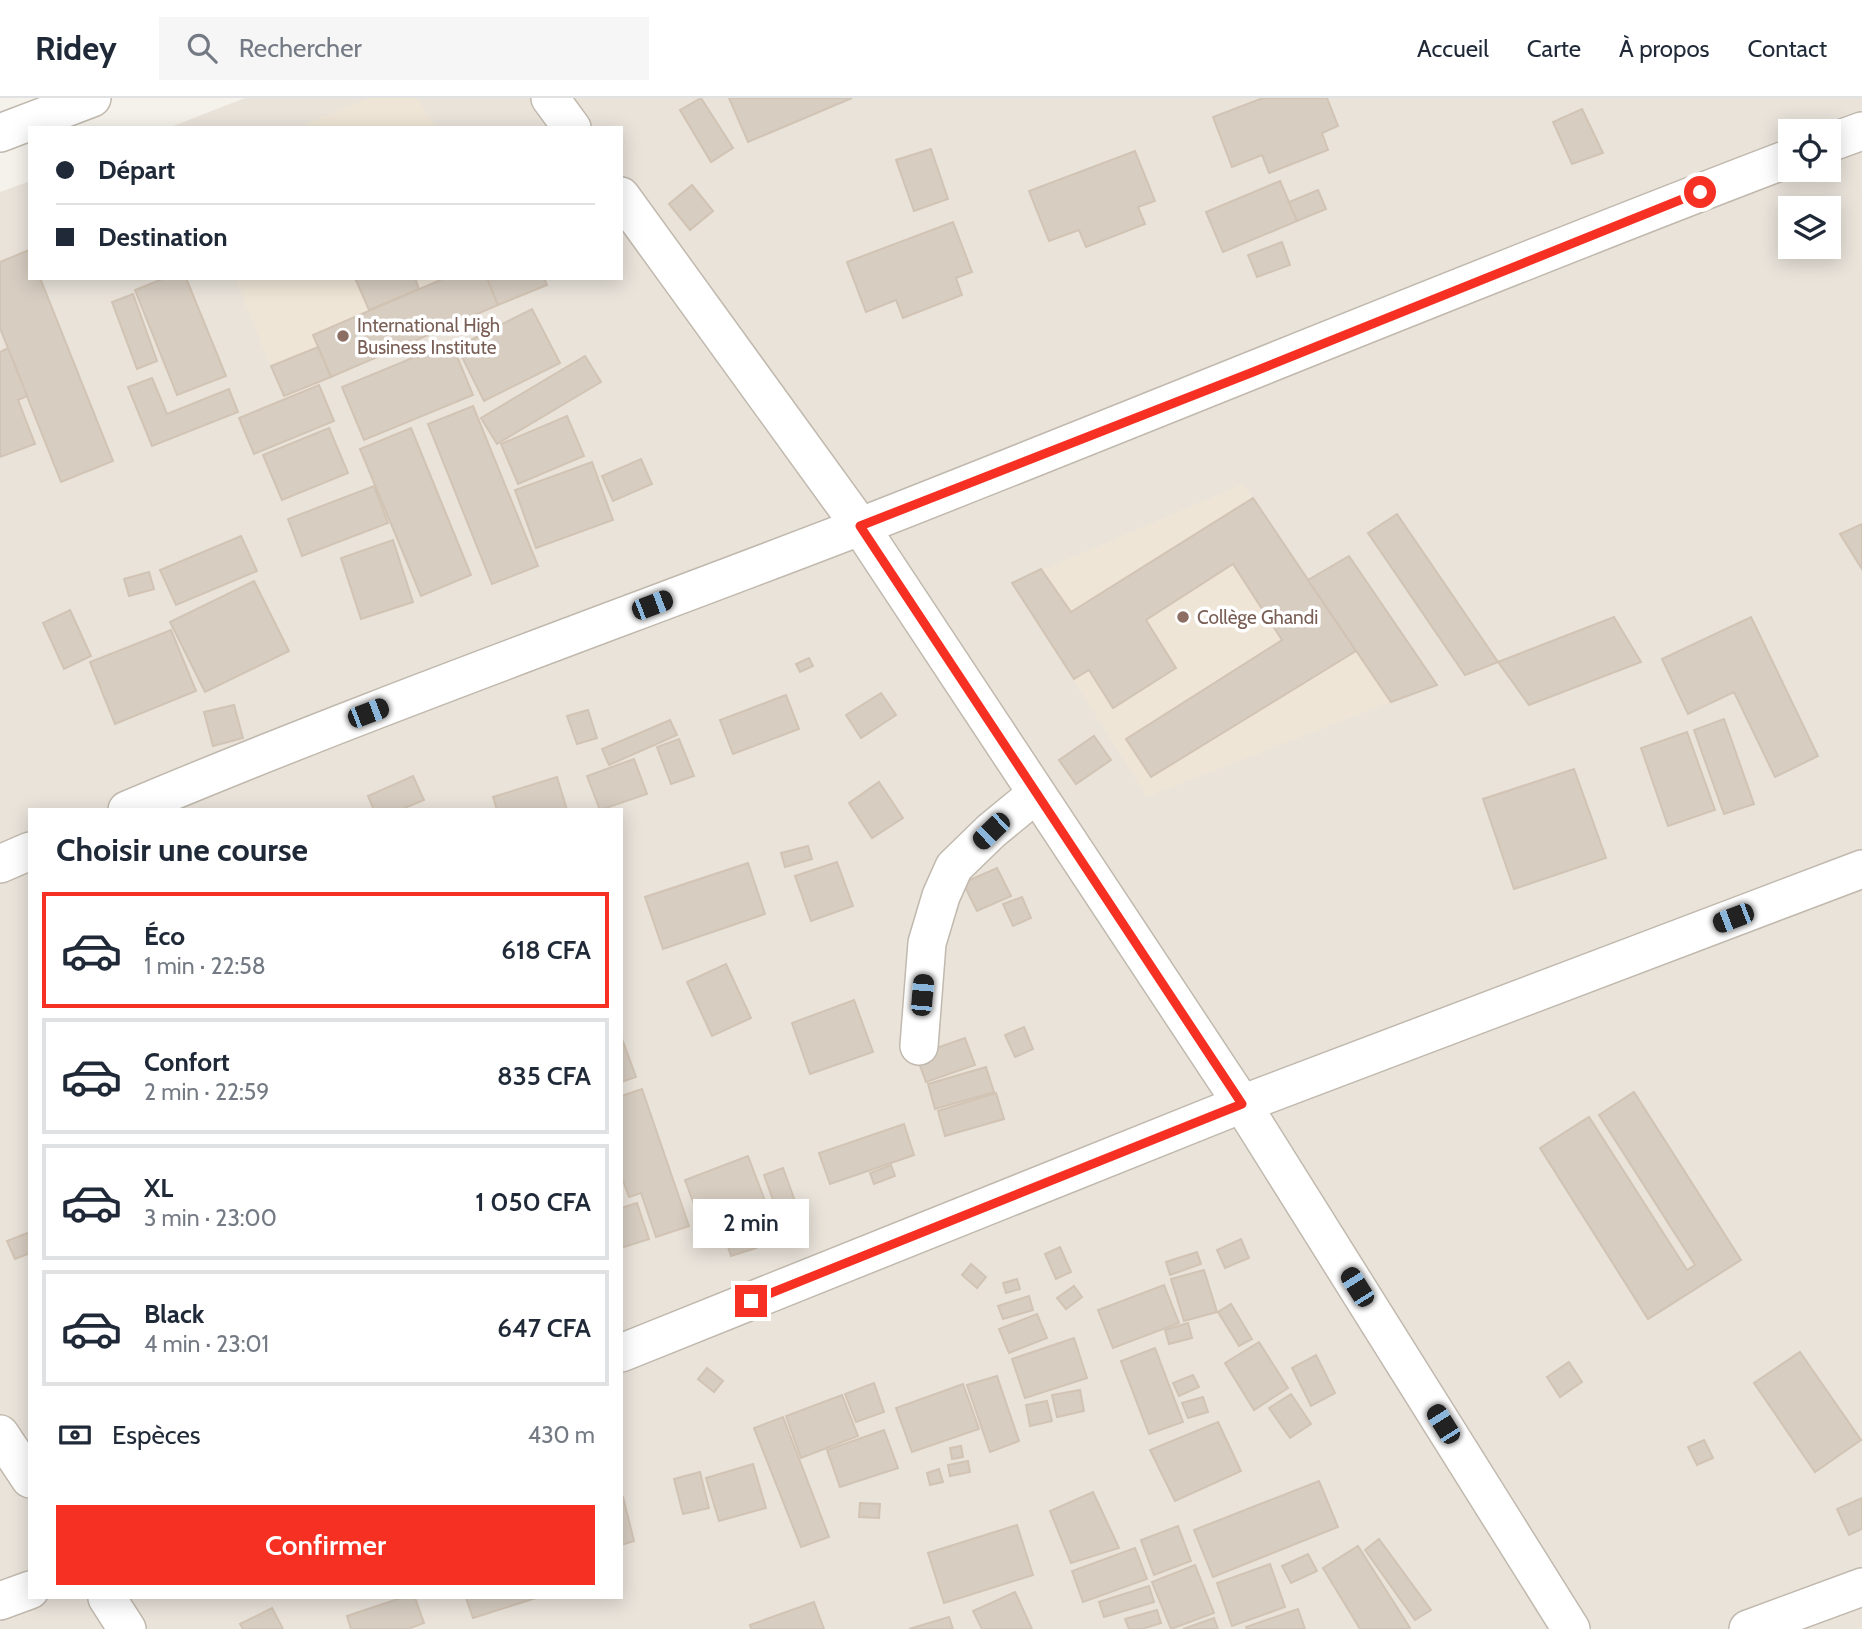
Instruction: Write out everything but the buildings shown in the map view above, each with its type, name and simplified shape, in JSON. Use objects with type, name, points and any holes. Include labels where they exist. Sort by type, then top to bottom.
[{"type":"street","points":[[0,133],[92,98]]},
{"type":"street","points":[[551,98],[571,126]]},
{"type":"street","points":[[1841,139],[1862,131]]},
{"type":"street","points":[[132,808],[264,752],[860,526],[1253,372],[1632,218],[1778,163]]},
{"type":"street","points":[[623,199],[860,526],[1242,1104],[1572,1629]]},
{"type":"street","points":[[919,1046],[927,943],[941,896],[954,867],[991,831],[1036,794]]},
{"type":"street","points":[[0,864],[28,852]]},
{"type":"street","points":[[623,1352],[1242,1104],[1862,869]]},
{"type":"street","points":[[0,1433],[28,1476]]},
{"type":"street","points":[[1748,1629],[1862,1587]]},
{"type":"street","points":[[0,1601],[28,1591]]},
{"type":"street","points":[[108,1599],[127,1629]]},
{"type":"shaded area","points":[[245,98],[1862,98],[1862,1629],[0,1629],[0,192],[28,182],[28,280],[623,280],[623,126],[173,126]]},
{"type":"shaded area","points":[[369,98],[417,98],[436,126],[301,126]]},
{"type":"shaded area","name":"International High Business Institute","points":[[236,280],[545,280],[547,285],[283,398]]},
{"type":"shaded area","name":"Collège Ghandi","points":[[1243,484],[1391,702],[1147,797],[1012,583]]},
{"type":"place","name":"International High Business Institute","points":[[343,336]]},
{"type":"place","name":"Collège Ghandi","points":[[1183,617]]},
{"type":"route","points":[[751,1301],[1242,1104],[860,526],[1253,372],[1700,192]]}]
